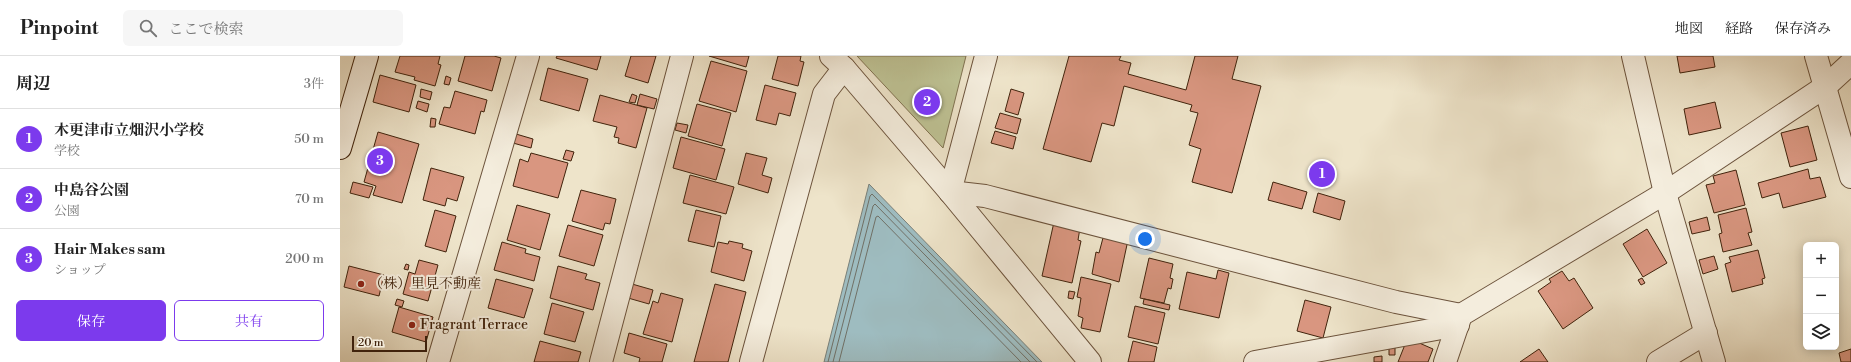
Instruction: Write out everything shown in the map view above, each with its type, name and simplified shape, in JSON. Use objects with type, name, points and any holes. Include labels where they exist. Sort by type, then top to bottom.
[{"type":"street","points":[[340,148],[367,56]]},
{"type":"street","points":[[438,362],[528,56]]},
{"type":"street","points":[[601,362],[682,56]]},
{"type":"street","points":[[950,192],[986,56]]},
{"type":"street","points":[[1633,56],[1665,193],[1714,362]]},
{"type":"street","points":[[1816,56],[1826,86],[1851,177]]},
{"type":"street","points":[[751,362],[824,94],[838,62],[950,192],[1090,362]]},
{"type":"street","points":[[1255,362],[1460,320],[1665,193],[1826,86],[1851,63]]},
{"type":"street","points":[[950,192],[985,196],[1396,302],[1460,320]]},
{"type":"street","points":[[1445,362],[1460,320]]},
{"type":"street","points":[[1658,362],[1706,333]]},
{"type":"green space","points":[[857,56],[966,56],[943,148]]},
{"type":"water","points":[[869,184],[1042,362],[824,362]]},
{"type":"building","points":[[400,56],[440,56],[438,64],[441,65],[435,86],[414,80],[415,77],[395,72]]},
{"type":"building","points":[[465,56],[494,56],[501,58],[492,91],[458,81]]},
{"type":"building","points":[[557,56],[601,56],[597,70],[556,58]]},
{"type":"building","points":[[631,56],[656,56],[648,83],[625,76]]},
{"type":"building","points":[[709,56],[749,56],[746,67]]},
{"type":"building","points":[[778,56],[801,56],[800,61],[804,62],[798,86],[772,79]]},
{"type":"building","points":[[1069,56],[1121,56],[1119,60],[1131,63],[1128,74],[1186,90],[1195,56],[1238,56],[1232,79],[1261,86],[1232,193],[1192,182],[1201,149],[1189,145],[1198,113],[1190,111],[1192,105],[1124,86],[1114,126],[1102,123],[1091,162],[1043,149]]},
{"type":"building","points":[[1677,56],[1713,56],[1715,67],[1680,73]]},
{"type":"building","points":[[711,61],[747,71],[736,112],[699,101]]},
{"type":"building","points":[[548,68],[588,79],[579,111],[540,100]]},
{"type":"building","points":[[380,75],[416,85],[409,112],[373,102]]},
{"type":"building","points":[[446,76],[451,78],[449,85],[444,84]]},
{"type":"building","points":[[765,85],[796,93],[790,116],[779,113],[776,125],[756,120]]},
{"type":"building","points":[[421,89],[432,92],[430,100],[420,97]]},
{"type":"building","points":[[1011,89],[1024,93],[1018,115],[1005,111]]},
{"type":"building","points":[[455,91],[487,100],[484,112],[481,111],[475,134],[439,124],[444,107],[450,108]]},
{"type":"building","points":[[632,94],[637,96],[635,103],[629,102]]},
{"type":"building","points":[[640,94],[657,99],[654,109],[637,105]]},
{"type":"building","points":[[600,95],[647,108],[636,148],[618,143],[619,138],[614,137],[617,127],[593,121]]},
{"type":"building","points":[[418,101],[429,104],[427,112],[416,108]]},
{"type":"building","points":[[1715,102],[1721,128],[1689,135],[1684,109]]},
{"type":"building","points":[[697,104],[731,113],[722,146],[688,136]]},
{"type":"building","points":[[1000,113],[1021,119],[1017,134],[995,128]]},
{"type":"building","points":[[431,118],[436,119],[435,127],[430,127]]},
{"type":"building","points":[[677,123],[688,125],[686,133],[675,130]]},
{"type":"building","points":[[1808,126],[1817,160],[1790,167],[1781,133]]},
{"type":"building","points":[[995,131],[1016,137],[1013,149],[991,143]]},
{"type":"building","points":[[378,132],[419,144],[402,203],[373,195],[376,186],[364,182]]},
{"type":"building","points":[[516,134],[533,139],[531,148],[513,143]]},
{"type":"building","points":[[681,137],[725,149],[716,180],[673,168]]},
{"type":"building","points":[[566,150],[574,152],[571,161],[563,159]]},
{"type":"building","points":[[531,153],[568,163],[558,198],[513,186],[520,159],[528,162]]},
{"type":"building","points":[[746,153],[767,158],[762,175],[772,178],[768,193],[738,184]]},
{"type":"building","points":[[431,168],[464,177],[457,201],[447,198],[445,206],[423,200]]},
{"type":"building","points":[[1808,169],[1810,179],[1820,177],[1826,197],[1783,208],[1779,193],[1762,198],[1758,183]]},
{"type":"building","points":[[1736,170],[1745,205],[1714,213],[1706,185],[1715,183],[1713,176]]},
{"type":"building","points":[[690,175],[734,187],[726,214],[683,203]]},
{"type":"building","points":[[353,182],[373,187],[369,198],[350,193]]},
{"type":"building","points":[[1273,182],[1307,192],[1302,209],[1268,200]]},
{"type":"building","points":[[581,190],[616,199],[610,224],[605,223],[603,230],[572,221]]},
{"type":"building","points":[[1318,193],[1345,201],[1340,220],[1313,212]]},
{"type":"building","points":[[517,205],[550,214],[540,250],[507,240]]},
{"type":"building","points":[[1746,208],[1752,232],[1748,233],[1752,245],[1723,252],[1719,234],[1722,233],[1718,215]]},
{"type":"building","points":[[435,210],[456,216],[446,252],[425,246]]},
{"type":"building","points":[[696,210],[721,216],[714,247],[688,241]]},
{"type":"building","points":[[1707,217],[1710,230],[1692,234],[1689,222]]},
{"type":"building","points":[[1054,222],[1080,228],[1078,240],[1081,241],[1072,283],[1042,276]]},
{"type":"building","points":[[568,225],[603,235],[594,266],[559,256]]},
{"type":"building","points":[[1647,229],[1667,263],[1643,277],[1623,244]]},
{"type":"building","points":[[1104,234],[1128,240],[1119,282],[1092,274],[1096,252],[1099,253]]},
{"type":"building","points":[[729,241],[743,244],[742,248],[752,251],[744,281],[711,272],[718,242],[728,244]]},
{"type":"building","points":[[502,242],[526,249],[525,253],[540,257],[534,281],[494,270]]},
{"type":"building","points":[[1758,250],[1765,278],[1762,279],[1763,284],[1732,292],[1725,264],[1731,262],[1729,257]]},
{"type":"building","points":[[1714,256],[1718,269],[1703,274],[1699,260]]},
{"type":"building","points":[[1149,258],[1173,264],[1170,278],[1173,279],[1171,289],[1168,288],[1164,303],[1140,298]]},
{"type":"building","points":[[419,260],[438,265],[428,301],[403,294],[409,272],[415,274]]},
{"type":"building","points":[[406,264],[409,265],[408,270],[404,269]]},
{"type":"building","points":[[349,266],[384,275],[379,296],[344,287]]},
{"type":"building","points":[[558,266],[587,274],[585,279],[600,283],[593,310],[550,298]]},
{"type":"building","points":[[1218,270],[1229,273],[1219,318],[1179,309],[1187,272],[1216,279]]},
{"type":"building","points":[[1562,271],[1569,281],[1574,278],[1593,308],[1563,329],[1538,291],[1551,282],[1549,279]]},
{"type":"building","points":[[1081,277],[1111,284],[1100,332],[1081,328],[1083,318],[1078,316],[1081,298],[1077,297]]},
{"type":"building","points":[[1642,278],[1645,283],[1641,285],[1638,280]]},
{"type":"building","points":[[496,279],[533,289],[524,318],[488,308]]},
{"type":"building","points":[[632,284],[653,290],[649,304],[628,298]]},
{"type":"building","points":[[715,284],[746,292],[728,362],[694,362]]},
{"type":"building","points":[[1069,291],[1075,292],[1073,299],[1068,298]]},
{"type":"building","points":[[661,293],[683,299],[672,342],[643,334],[653,301],[658,303]]},
{"type":"building","points":[[397,299],[404,301],[402,307],[395,305]]},
{"type":"building","points":[[1144,299],[1170,305],[1169,310],[1143,304]]},
{"type":"building","points":[[1305,300],[1331,307],[1323,338],[1297,331]]},
{"type":"building","points":[[552,303],[584,312],[575,342],[544,334]]},
{"type":"building","points":[[1135,306],[1165,313],[1158,344],[1128,337]]},
{"type":"building","name":"Fragrant Terrace","points":[[399,307],[433,317],[426,342],[392,332]]},
{"type":"building","points":[[629,333],[667,344],[662,362],[639,362],[640,358],[624,353]]},
{"type":"building","points":[[540,341],[581,352],[578,362],[534,362]]},
{"type":"building","points":[[1133,341],[1157,347],[1154,362],[1128,362]]},
{"type":"building","points":[[1406,342],[1417,342],[1433,349],[1428,362],[1398,362]]},
{"type":"building","points":[[1389,345],[1395,346],[1395,355],[1389,355]]},
{"type":"building","points":[[1539,349],[1548,362],[1520,362]]},
{"type":"building","points":[[1851,349],[1851,362],[1841,362],[1839,353]]},
{"type":"building","points":[[1382,356],[1382,362],[1374,362],[1374,357]]},
{"type":"place","name":"中島谷公園","points":[[927,102]]},
{"type":"place","name":"Hair Makes sam","points":[[380,161]]},
{"type":"place","name":"木更津市立畑沢小学校","points":[[1322,174]]},
{"type":"place","name":"（株）里見不動産","points":[[361,284]]},
{"type":"place","name":"Fragrant Terrace","points":[[412,325]]}]
